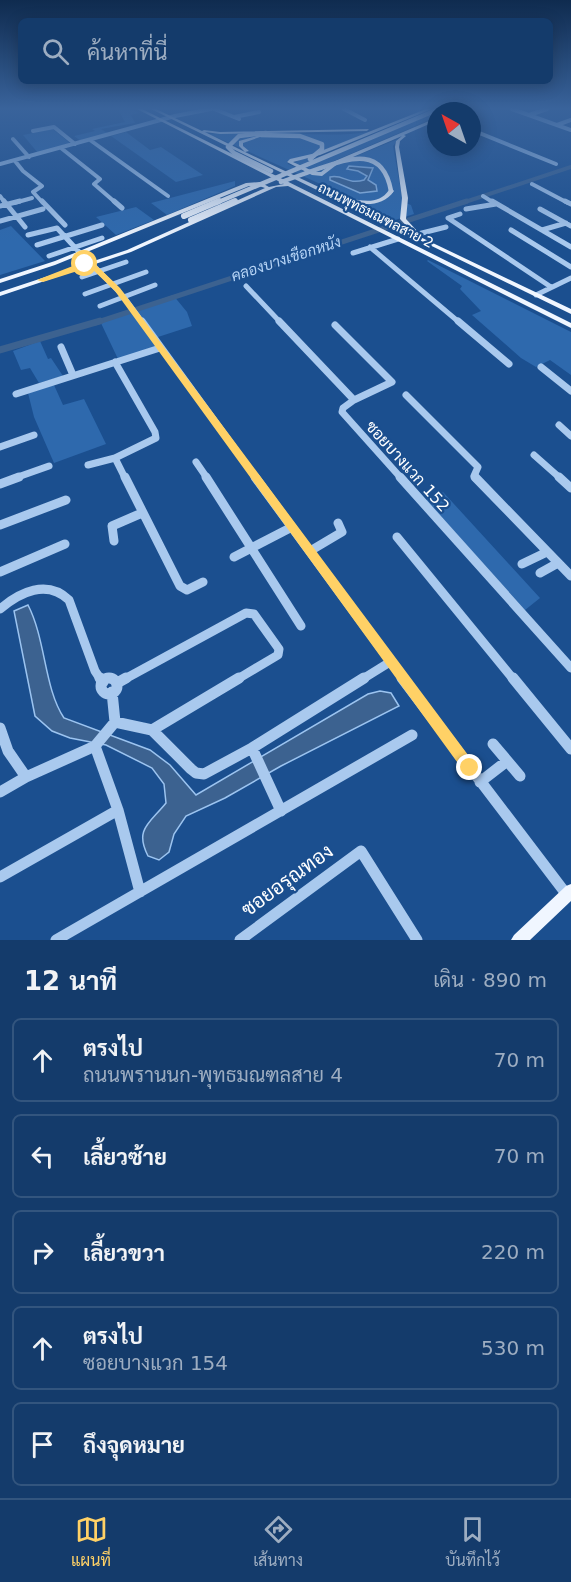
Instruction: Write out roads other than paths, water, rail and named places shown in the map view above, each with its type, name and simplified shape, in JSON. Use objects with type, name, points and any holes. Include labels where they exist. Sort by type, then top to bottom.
[{"type":"main road","name":"ถนนพุทธมณฑลสาย 2","points":[[227,153],[571,326]]},
{"type":"main road","points":[[234,153],[311,191],[340,210]]},
{"type":"main road","name":"ถนนพุทธมณฑลสาย 2","points":[[244,153],[571,312]]},
{"type":"main road","points":[[252,153],[267,164]]},
{"type":"main road","points":[[265,182],[312,158],[317,153]]},
{"type":"main road","points":[[321,153],[289,162],[320,174],[337,162],[358,153]]},
{"type":"main road","points":[[323,157],[332,153]]},
{"type":"main road","points":[[0,281],[112,245],[333,153]]},
{"type":"main road","points":[[40,280],[353,153]]},
{"type":"main road","points":[[0,294],[138,247],[354,153]]},
{"type":"main road","points":[[398,153],[405,198],[403,214],[407,225],[435,246]]},
{"type":"main road","points":[[233,190],[245,184],[249,175],[243,168],[241,160]]},
{"type":"main road","points":[[306,173],[350,160],[372,160],[387,169],[391,191],[381,201],[362,202],[310,185]]},
{"type":"main road","points":[[243,168],[292,186]]},
{"type":"main road","points":[[53,264],[250,184],[258,183],[266,188],[261,194]]},
{"type":"main road","points":[[519,940],[569,893]]},
{"type":"street","points":[[25,153],[37,164]]},
{"type":"street","points":[[0,164],[44,153]]},
{"type":"street","points":[[67,153],[100,178],[94,184],[122,208]]},
{"type":"street","points":[[108,153],[168,196]]},
{"type":"street","points":[[530,153],[556,164]]},
{"type":"street","points":[[15,160],[23,171],[42,186],[33,192],[65,225]]},
{"type":"street","points":[[532,184],[571,204]]},
{"type":"street","points":[[0,196],[25,226]]},
{"type":"street","points":[[485,197],[571,247]]},
{"type":"street","points":[[0,206],[32,198]]},
{"type":"street","points":[[466,209],[496,204]]},
{"type":"street","points":[[0,221],[43,209]]},
{"type":"street","points":[[540,209],[569,223]]},
{"type":"street","points":[[504,216],[513,213]]},
{"type":"street","points":[[460,214],[448,218],[551,287]]},
{"type":"street","points":[[542,230],[569,223]]},
{"type":"street","points":[[37,246],[102,225]]},
{"type":"street","points":[[418,234],[446,227]]},
{"type":"street","points":[[28,235],[55,228],[80,253]]},
{"type":"street","points":[[511,230],[571,267]]},
{"type":"street","points":[[49,256],[102,238]]},
{"type":"street","points":[[353,253],[398,239]]},
{"type":"street","points":[[370,247],[509,364]]},
{"type":"street","points":[[82,277],[126,261]]},
{"type":"street","points":[[92,264],[124,297],[390,662],[480,782],[569,893]]},
{"type":"street","points":[[85,294],[146,272]]},
{"type":"street","points":[[536,295],[571,279]]},
{"type":"street","points":[[100,306],[154,285]]},
{"type":"street","points":[[246,286],[354,400],[392,381],[334,325]]},
{"type":"street","points":[[61,347],[74,375]]},
{"type":"street","points":[[16,394],[160,348]]},
{"type":"street","points":[[88,465],[115,458],[153,440],[157,435],[116,362]]},
{"type":"street","points":[[541,367],[571,391]]},
{"type":"street","points":[[406,395],[478,467],[474,476],[477,481],[571,576]]},
{"type":"street","name":"ซอยบางแวก 152","points":[[354,400],[343,408],[342,412],[571,668]]},
{"type":"street","points":[[560,425],[571,436]]},
{"type":"street","points":[[0,447],[34,435]]},
{"type":"street","points":[[534,455],[571,488]]},
{"type":"street","points":[[115,458],[180,586],[187,590],[203,582]]},
{"type":"street","points":[[196,462],[301,626]]},
{"type":"street","points":[[0,484],[49,466]]},
{"type":"street","points":[[0,525],[66,500]]},
{"type":"street","points":[[114,541],[112,526],[142,513]]},
{"type":"street","points":[[310,551],[342,532],[338,523]]},
{"type":"street","points":[[234,557],[292,527]]},
{"type":"street","points":[[397,537],[571,749]]},
{"type":"street","points":[[0,572],[65,544]]},
{"type":"street","points":[[522,564],[548,552]]},
{"type":"street","points":[[540,573],[558,563]]},
{"type":"street","points":[[0,609],[10,600],[30,591],[47,588],[63,592],[69,600],[95,671],[103,682],[101,688],[103,692],[115,688],[246,613],[254,614],[279,649],[278,655],[152,730]]},
{"type":"street","points":[[115,722],[152,730],[196,773],[204,774],[255,753],[390,662]]},
{"type":"street","points":[[0,792],[26,777],[59,764],[96,745],[115,722],[115,688]]},
{"type":"street","points":[[0,728],[8,751],[26,777]]},
{"type":"street","points":[[56,940],[412,735]]},
{"type":"street","points":[[494,744],[520,776]]},
{"type":"street","points":[[96,745],[118,810],[140,892]]},
{"type":"street","points":[[255,753],[282,811]]},
{"type":"street","points":[[480,782],[507,761]]},
{"type":"street","points":[[0,877],[118,810]]},
{"type":"street","name":"ซอยอรุณทอง","points":[[240,940],[361,851],[417,940]]},
{"type":"waterway","name":"คลองบางเชือกหนัง","points":[[462,203],[571,167]]},
{"type":"waterway","name":"คลองบางเชือกหนัง","points":[[95,323],[467,201]]},
{"type":"waterway","name":"คลองบางเชือกหนัง","points":[[0,350],[100,321]]}]
